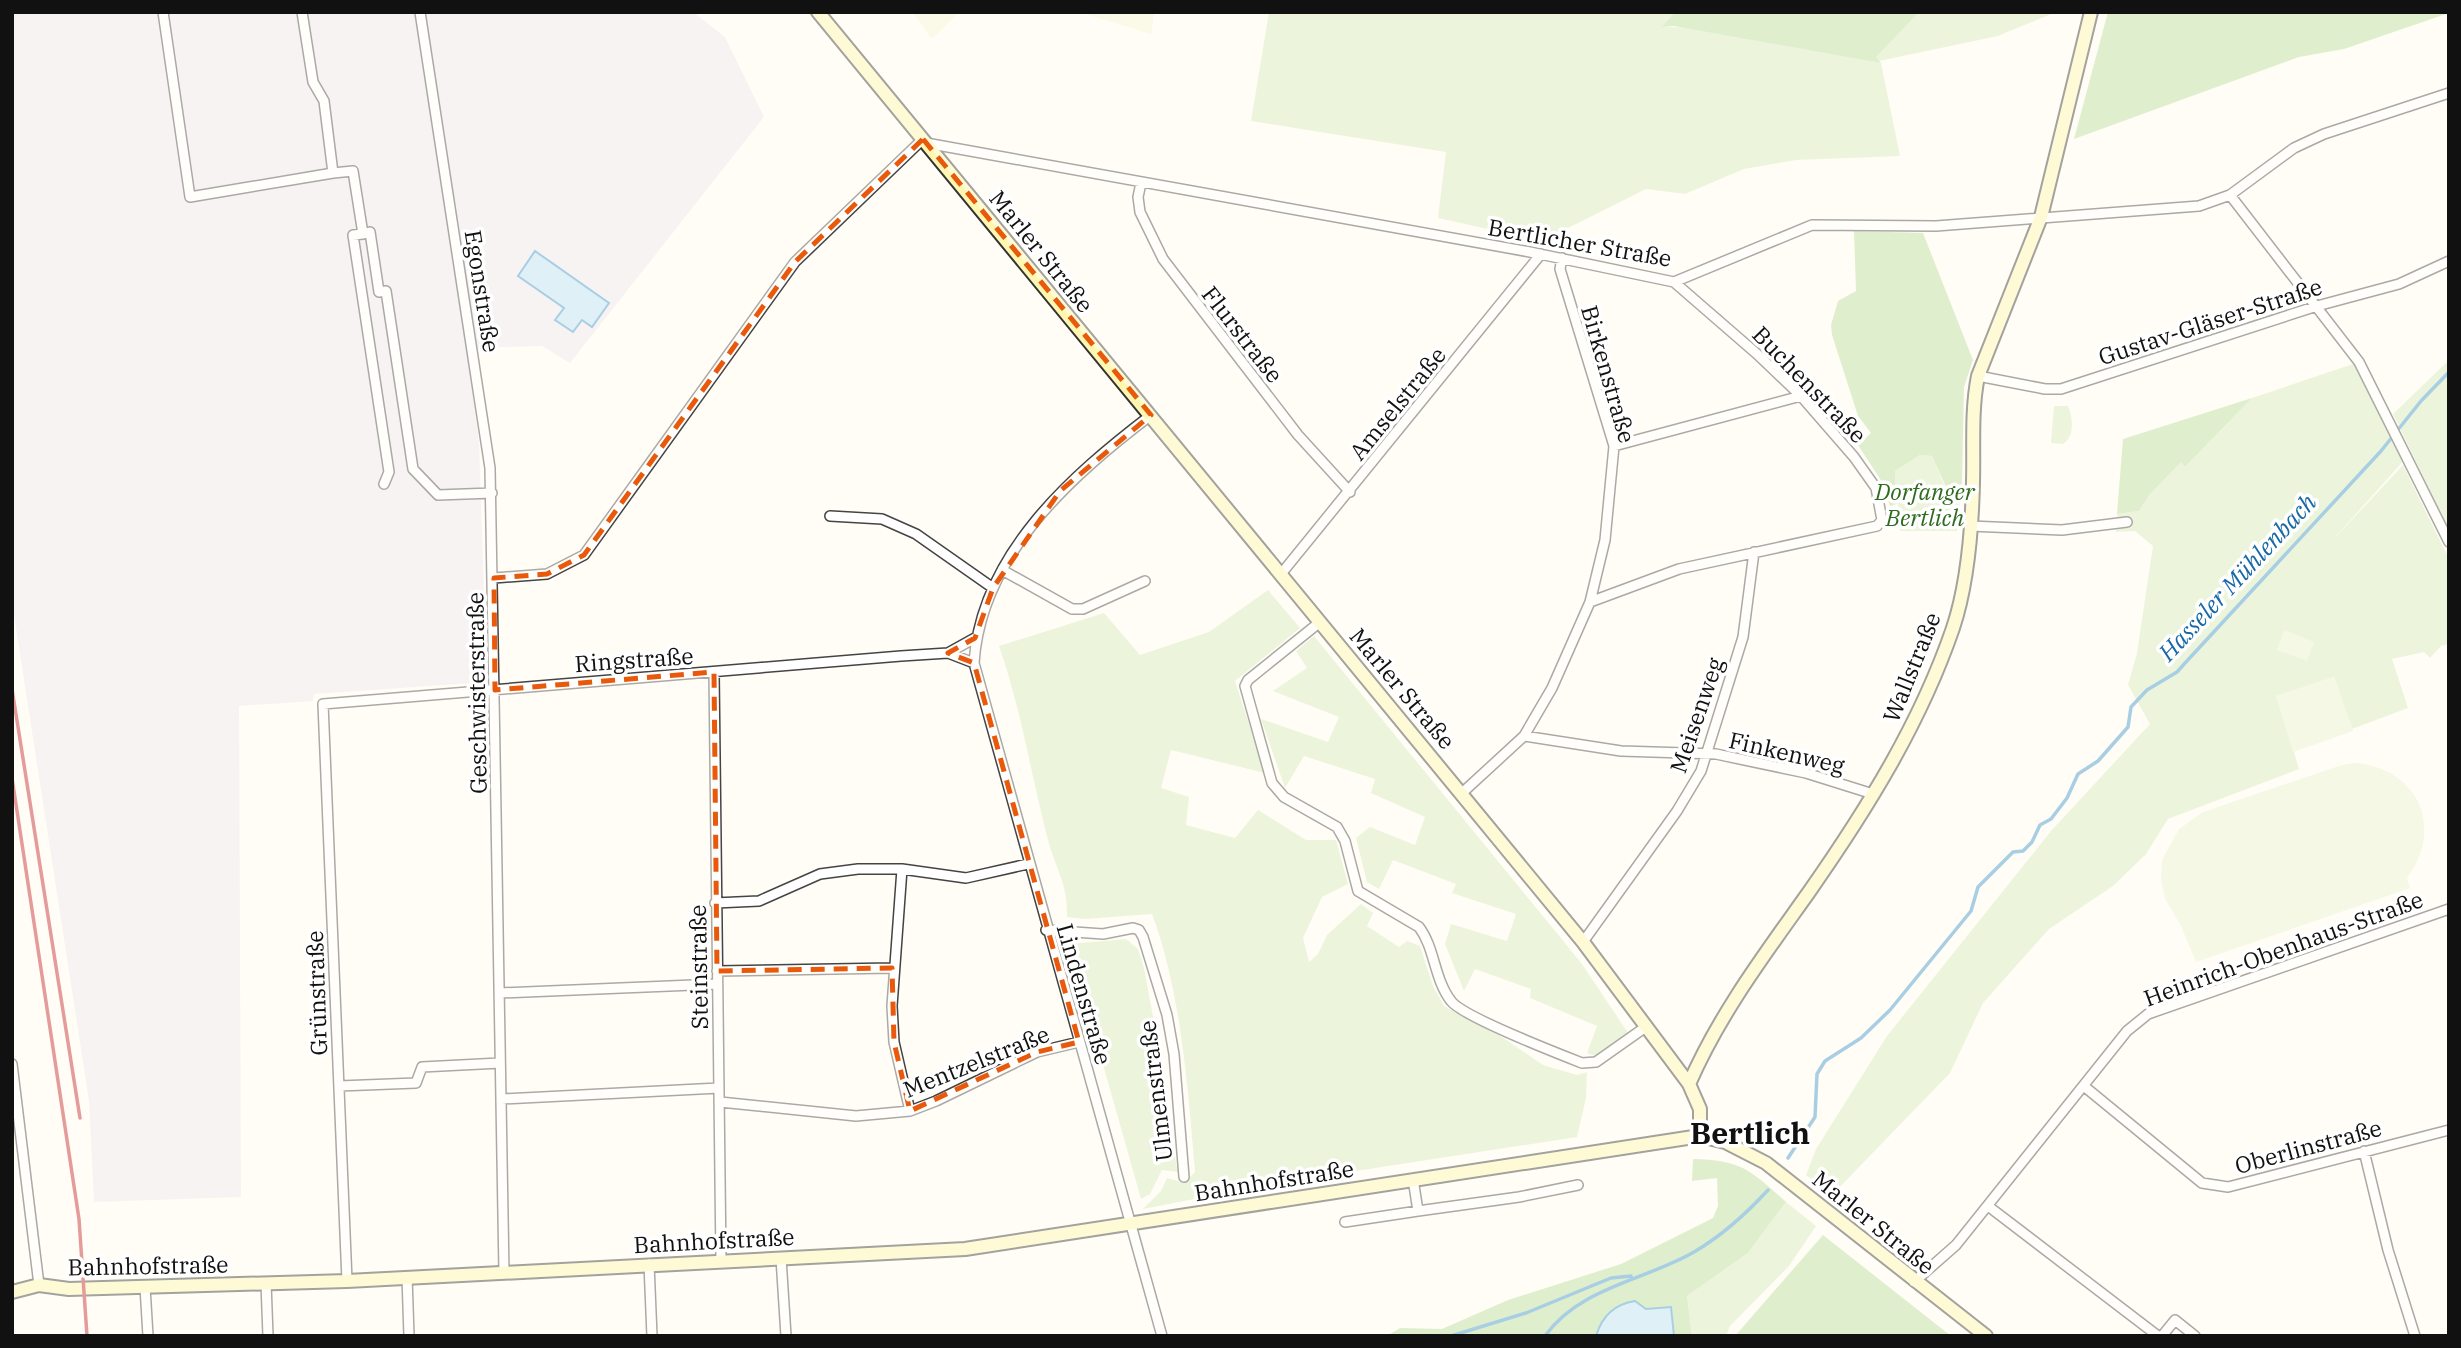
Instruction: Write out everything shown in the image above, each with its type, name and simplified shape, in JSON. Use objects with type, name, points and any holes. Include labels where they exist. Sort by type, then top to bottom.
[{"type":"street","points":[[163,12],[190,197],[353,171],[362,234]]},
{"type":"street","points":[[302,12],[313,82],[324,101],[333,173]]},
{"type":"street","name":"Egonstraße","points":[[419,12],[487,442],[492,493],[494,578]]},
{"type":"street","name":"Marler Straße","points":[[818,12],[1583,942],[1689,1084],[1700,1109],[1700,1136],[1725,1142],[1766,1163],[1986,1336]]},
{"type":"street","name":"Wallstraße","points":[[1689,1084],[1740,986],[1809,892],[1873,794],[1915,718],[1949,637],[1961,591],[1970,526],[1973,402],[1978,376],[2041,217],[2091,12]]},
{"type":"street","name":"Bertlicher Straße","points":[[925,141],[1141,183],[1541,254],[1674,282],[1812,225],[1936,226],[2199,206],[2230,195],[2294,148],[2365,118],[2449,93]]},
{"type":"street","name":"Geschwisterstraße","points":[[504,1273],[494,578],[547,573],[584,555],[795,262],[925,141]]},
{"type":"street","name":"Flurstraße","points":[[1141,183],[1138,197],[1140,212],[1163,259],[1298,435],[1350,492]]},
{"type":"street","points":[[2230,195],[2359,362],[2449,542]]},
{"type":"street","points":[[384,484],[388,472],[353,235],[370,232],[379,292],[386,291],[413,469],[438,495],[492,493]]},
{"type":"street","name":"Amselstraße","points":[[1281,574],[1541,254]]},
{"type":"street","name":"Birkenstraße","points":[[1462,793],[1524,736],[1552,688],[1590,601],[1605,540],[1614,446],[1563,282],[1560,269],[1562,258]]},
{"type":"street","name":"Gustav-Gläser-Straße","points":[[1978,376],[2045,389],[2061,389],[2317,306],[2399,284],[2449,261]]},
{"type":"street","name":"Buchenstraße","points":[[1674,282],[1801,396],[1854,457],[1876,488],[1882,520],[1871,527],[1754,552]]},
{"type":"street","points":[[1614,446],[1801,396]]},
{"type":"street","name":"Lindenstraße","points":[[1151,415],[1060,491],[1033,523],[993,588],[975,638],[974,663],[1046,930],[1162,1336]]},
{"type":"street","points":[[830,516],[882,519],[894,524],[916,534],[993,588]]},
{"type":"street","points":[[1970,526],[2062,530],[2127,522]]},
{"type":"street","points":[[1590,601],[1679,569],[1754,552]]},
{"type":"street","name":"Meisenweg","points":[[1583,942],[1697,779],[1743,637],[1754,552]]},
{"type":"street","points":[[1004,571],[1072,609],[1083,609],[1145,581]]},
{"type":"street","points":[[1320,622],[1260,669],[1245,686],[1272,783],[1284,797],[1337,827],[1345,841],[1358,891],[1419,927],[1425,935],[1442,987],[1453,1004],[1492,1024],[1582,1063],[1597,1062],[1647,1026]]},
{"type":"street","name":"Ringstraße","points":[[323,704],[948,653],[975,638]]},
{"type":"street","name":"Ringstraße","points":[[948,653],[974,663]]},
{"type":"street","name":"Steinstraße","points":[[714,672],[721,1261]]},
{"type":"street","name":"Grünstraße","points":[[323,704],[347,1281]]},
{"type":"street","name":"Finkenweg","points":[[1524,736],[1621,751],[1706,755],[1806,773],[1873,794]]},
{"type":"street","points":[[716,903],[759,901],[820,874],[858,869],[902,869],[965,878],[1028,864]]},
{"type":"street","points":[[902,869],[892,968],[894,1042],[910,1111]]},
{"type":"street","name":"Heinrich-Obenhaus-Straße","points":[[1914,1282],[1956,1245],[2085,1087],[2127,1031],[2148,1014],[2449,909]]},
{"type":"street","name":"Ulmenstraße","points":[[1046,930],[1103,934],[1133,928],[1139,930],[1143,937],[1167,1015],[1174,1054],[1184,1177]]},
{"type":"street","points":[[717,971],[892,968]]},
{"type":"street","points":[[500,993],[717,984]]},
{"type":"street","name":"Mentzelstraße","points":[[720,1102],[856,1116],[910,1111],[1037,1052],[1079,1042]]},
{"type":"street","points":[[339,1086],[416,1083],[422,1067],[500,1063]]},
{"type":"street","points":[[12,1064],[40,1285]]},
{"type":"street","name":"Oberlinstraße","points":[[2085,1087],[2202,1183],[2215,1188],[2228,1187],[2449,1130]]},
{"type":"street","points":[[501,1099],[719,1088]]},
{"type":"street","name":"Bahnhofstraße","points":[[12,1292],[40,1285],[69,1289],[347,1281],[965,1249],[1700,1136]]},
{"type":"street","points":[[2364,1151],[2388,1250],[2415,1336]]},
{"type":"street","points":[[1413,1179],[1418,1211]]},
{"type":"street","points":[[1345,1222],[1519,1197],[1578,1185]]},
{"type":"street","points":[[1988,1206],[2160,1336],[2175,1320],[2195,1336]]},
{"type":"street","points":[[781,1258],[786,1336]]},
{"type":"street","points":[[649,1264],[652,1336]]},
{"type":"street","points":[[407,1277],[409,1336]]},
{"type":"street","points":[[266,1283],[268,1336]]},
{"type":"street","points":[[145,1287],[148,1336]]},
{"type":"highlighted area","points":[[923,139],[1151,415],[1060,491],[993,588],[975,638],[948,653],[974,663],[1079,1042],[1037,1052],[910,1111],[894,1042],[892,968],[717,971],[714,672],[495,690],[494,578],[547,574],[584,555],[795,262]]},
{"type":"shaded area","points":[[12,12],[423,12],[424,15],[441,12],[693,12],[725,37],[764,117],[570,363],[542,346],[467,348],[479,443],[487,682],[314,694],[313,701],[239,706],[241,1197],[94,1202],[89,1101],[12,602]]},
{"type":"shaded area","points":[[912,12],[959,12],[932,39]]},
{"type":"shaded area","points":[[1079,12],[1154,12],[1151,34]]},
{"type":"green space","points":[[1269,12],[1675,12],[1663,27],[1900,31],[1919,12],[2056,12],[1998,36],[1879,61],[1875,58],[1881,51],[1852,57],[1881,63],[1900,156],[1796,160],[1744,169],[1685,194],[1646,189],[1542,241],[1438,218],[1446,152],[1251,121]]},
{"type":"green space","points":[[1675,12],[1919,12],[1876,57],[1881,63],[1674,26],[1662,27]]},
{"type":"green space","points":[[2108,12],[2449,13],[2344,49],[2299,57],[2074,139]]},
{"type":"green space","points":[[1854,231],[1923,233],[1973,360],[1964,387],[1962,484],[1946,487],[1932,456],[1920,455],[1895,471],[1897,504],[1890,506],[1882,482],[1858,445],[1871,433],[1858,416],[1832,335],[1831,325],[1838,301],[1856,291]]},
{"type":"green space","points":[[2449,360],[2449,530],[2393,414]]},
{"type":"green space","points":[[2359,362],[2407,457],[2330,543],[2403,465],[2449,559],[2449,644],[2441,646],[2430,658],[2424,652],[2392,659],[2408,708],[2352,729],[2334,677],[2277,696],[2299,769],[2168,819],[2146,854],[2113,886],[2049,929],[1983,1003],[1950,1073],[1832,1195],[1806,1175],[1816,1149],[1887,1036],[2051,831],[2150,724],[2128,685],[2137,653],[2153,546],[2135,531],[2116,532],[2117,514],[2139,511],[2150,494],[2181,461],[2185,467],[2252,398]]},
{"type":"green space","points":[[2252,398],[2185,467],[2181,462],[2150,494],[2139,511],[2117,514],[2123,439]]},
{"type":"green space","points":[[2054,406],[2068,406],[2071,416],[2070,436],[2063,444],[2051,443]]},
{"type":"green space","name":"Dorfanger Bertlich","points":[[1920,455],[1932,456],[1945,487],[1962,484],[1957,531],[1900,531],[1895,471]]},
{"type":"green space","points":[[1268,590],[1300,628],[1235,681],[1265,773],[1171,750],[1161,788],[1189,797],[1186,825],[1235,838],[1258,810],[1306,840],[1336,840],[1348,884],[1322,897],[1303,938],[1309,962],[1318,954],[1327,935],[1361,904],[1373,913],[1367,926],[1399,947],[1407,941],[1420,946],[1433,986],[1444,1006],[1502,1037],[1543,1065],[1577,1075],[1587,1072],[1586,1098],[1577,1137],[1272,1184],[1143,1209],[1161,1191],[1167,1178],[1185,1183],[1195,1172],[1182,1041],[1170,975],[1152,914],[1085,919],[1067,917],[1064,886],[1048,840],[1020,718],[999,646],[1104,613],[1140,655],[1209,632]]},
{"type":"green space","points":[[2284,630],[2314,642],[2307,661],[2277,650]]},
{"type":"green space","points":[[1314,636],[1582,964],[1628,1033],[1595,1056],[1587,1053],[1597,1026],[1530,998],[1531,989],[1475,969],[1464,991],[1445,944],[1451,924],[1507,941],[1516,914],[1452,893],[1456,884],[1393,860],[1379,889],[1367,882],[1356,838],[1370,827],[1415,845],[1425,817],[1371,793],[1375,779],[1304,756],[1285,788],[1261,719],[1328,742],[1339,717],[1273,691],[1307,668],[1296,651]]},
{"type":"green space","points":[[2334,677],[2353,731],[2293,752],[2276,696]]},
{"type":"green space","points":[[2357,763],[2378,768],[2396,777],[2410,789],[2419,804],[2424,821],[2424,840],[2418,859],[2407,878],[2410,888],[2196,962],[2181,926],[2165,898],[2161,880],[2162,860],[2179,829],[2203,812],[2342,765]]},
{"type":"green space","points":[[1126,939],[1138,949],[1144,968],[1159,1049],[1164,1107],[1178,1172],[1162,1170],[1150,1194],[1141,1199],[1069,944]]},
{"type":"green space","points":[[1693,1159],[1724,1162],[1745,1169],[1786,1202],[1748,1253],[1687,1296],[1692,1336],[1387,1336],[1400,1328],[1442,1329],[1508,1300],[1621,1264],[1713,1218],[1718,1206],[1717,1178],[1692,1181]]},
{"type":"green space","points":[[1786,1202],[1816,1226],[1789,1266],[1730,1326],[1726,1336],[1692,1336],[1687,1296],[1748,1253]]},
{"type":"green space","points":[[1823,1235],[1951,1336],[1735,1336]]},
{"type":"water","points":[[535,251],[609,303],[592,327],[582,320],[573,332],[555,320],[564,308],[518,276]]},
{"type":"water","points":[[1635,1301],[1646,1309],[1671,1307],[1674,1336],[1596,1336],[1610,1312]]},
{"type":"waterway","name":"Hasseler Mühlenbach","points":[[1788,1158],[1815,1117],[1817,1074],[1825,1061],[1861,1038],[1890,1010],[1971,911],[1978,887],[2013,852],[2023,851],[2032,842],[2040,825],[2051,819],[2067,798],[2078,774],[2098,761],[2128,727],[2131,707],[2147,690],[2177,672],[2381,451],[2421,401],[2449,372]]},
{"type":"waterway","points":[[1545,1336],[1559,1319],[1595,1295],[1675,1262],[1715,1239],[1768,1190]]},
{"type":"waterway","points":[[1451,1336],[1526,1313],[1611,1278],[1631,1276]]},
{"type":"railway","points":[[12,689],[80,1118]]},
{"type":"railway","points":[[12,778],[79,1219],[87,1336]]},
{"type":"district","name":"Bertlich","points":[[1750,1132]]}]
